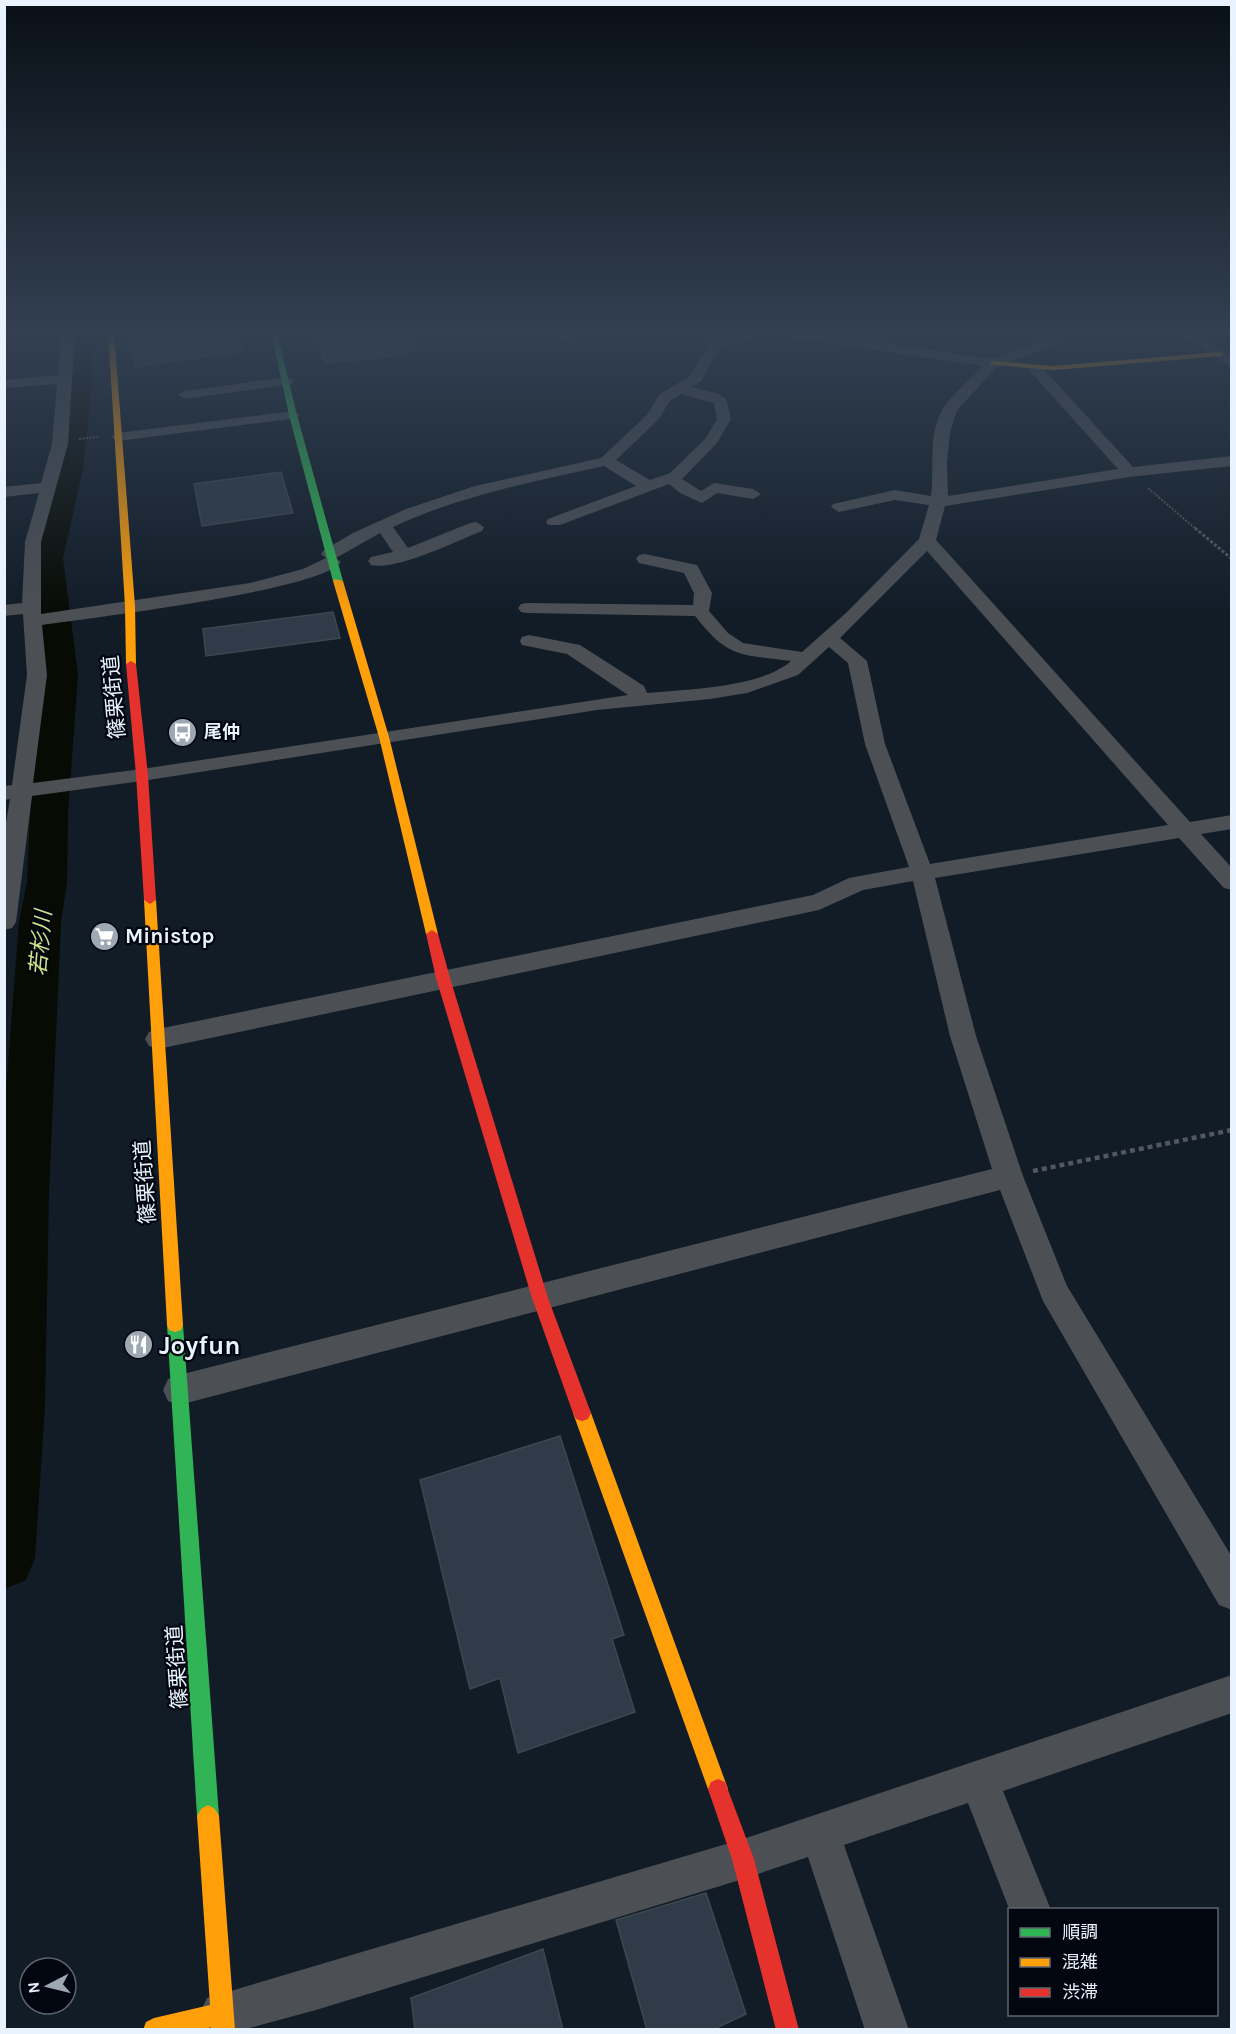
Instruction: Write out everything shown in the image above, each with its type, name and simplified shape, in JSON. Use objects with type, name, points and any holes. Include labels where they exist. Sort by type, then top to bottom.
[{"type":"street","points":[[4,922],[13,792],[37,675],[32,614],[33,542],[49,488],[61,427]]},
{"type":"street","name":"篠栗街道","points":[[117,427],[130,606],[130,658],[142,775],[179,1390],[222,2021]]},
{"type":"street","points":[[118,436],[194,427]]},
{"type":"street","points":[[296,427],[331,558],[384,737],[443,978],[540,1298],[743,1859],[788,2030]]},
{"type":"street","points":[[4,611],[32,614],[130,606],[251,588],[309,573],[383,526],[412,512],[481,489],[606,461],[643,427]]},
{"type":"street","points":[[554,522],[676,476],[712,440],[719,427]]},
{"type":"street","points":[[13,792],[142,775],[597,704],[710,693],[747,687],[791,671],[890,581],[927,541],[940,494],[939,462],[945,427]]},
{"type":"street","points":[[1088,427],[1129,472]]},
{"type":"street","points":[[606,461],[648,486]]},
{"type":"street","points":[[839,507],[895,495],[938,502],[1129,472],[1232,461]]},
{"type":"street","points":[[670,478],[702,498],[714,488],[753,495]]},
{"type":"street","points":[[4,492],[49,488]]},
{"type":"street","points":[[383,526],[404,555]]},
{"type":"street","points":[[377,561],[424,549],[476,526]]},
{"type":"street","points":[[927,541],[1182,830],[1232,883]]},
{"type":"street","points":[[645,559],[691,569],[695,580],[704,589],[705,599],[700,611]]},
{"type":"street","points":[[528,608],[700,611]]},
{"type":"street","points":[[700,611],[721,637],[738,648],[806,658]]},
{"type":"street","points":[[829,638],[857,661],[875,744],[922,872],[963,1036],[1009,1176],[1054,1292],[1232,1592]]},
{"type":"street","points":[[529,641],[573,649],[637,690],[639,700]]},
{"type":"street","points":[[158,1039],[443,978],[819,902],[857,883],[1232,822]]},
{"type":"street","points":[[179,1390],[1009,1176]]},
{"type":"street","points":[[154,2030],[222,2021],[315,1988],[743,1859],[1232,1694]]},
{"type":"street","points":[[978,1780],[1029,1908]]},
{"type":"street","points":[[820,1833],[887,2030]]},
{"type":"path","points":[[60,440],[118,436]]},
{"type":"path","points":[[1129,472],[1232,559]]},
{"type":"path","points":[[1009,1176],[1232,1130]]},
{"type":"building","points":[[281,472],[293,513],[202,526],[194,484]]},
{"type":"building","points":[[333,612],[340,638],[206,656],[203,629]]},
{"type":"building","points":[[560,1436],[624,1635],[612,1639],[635,1712],[518,1753],[500,1678],[470,1689],[420,1480]]},
{"type":"building","points":[[706,1893],[746,2014],[712,2030],[647,2030],[616,1920]]},
{"type":"building","points":[[543,1949],[563,2030],[415,2030],[411,1998]]},
{"type":"waterway","name":"若杉川","points":[[4,1558],[16,1405],[24,1194],[40,922],[47,882],[49,813],[61,675],[48,558],[69,469],[74,427]]},
{"type":"traffic: fast","points":[[296,427],[338,581]]},
{"type":"traffic: fast","points":[[175,1325],[208,1816]]},
{"type":"traffic: slow","points":[[118,427],[130,606],[131,664]]},
{"type":"traffic: slow","points":[[338,581],[384,737],[432,934]]},
{"type":"traffic: slow","points":[[150,900],[175,1325]]},
{"type":"traffic: slow","points":[[582,1413],[718,1789]]},
{"type":"traffic: slow","points":[[208,1816],[223,2030]]},
{"type":"traffic: slow","points":[[154,2030],[222,2013]]},
{"type":"traffic: jam","points":[[131,664],[142,775],[150,900]]},
{"type":"traffic: jam","points":[[432,934],[443,978],[540,1298],[582,1413]]},
{"type":"traffic: jam","points":[[718,1789],[743,1859],[788,2030]]},
{"type":"place","name":"尾仲","points":[[183,732]]},
{"type":"place","name":"Ministop","points":[[104,936]]},
{"type":"place","name":"Joyfun","points":[[138,1345]]}]
